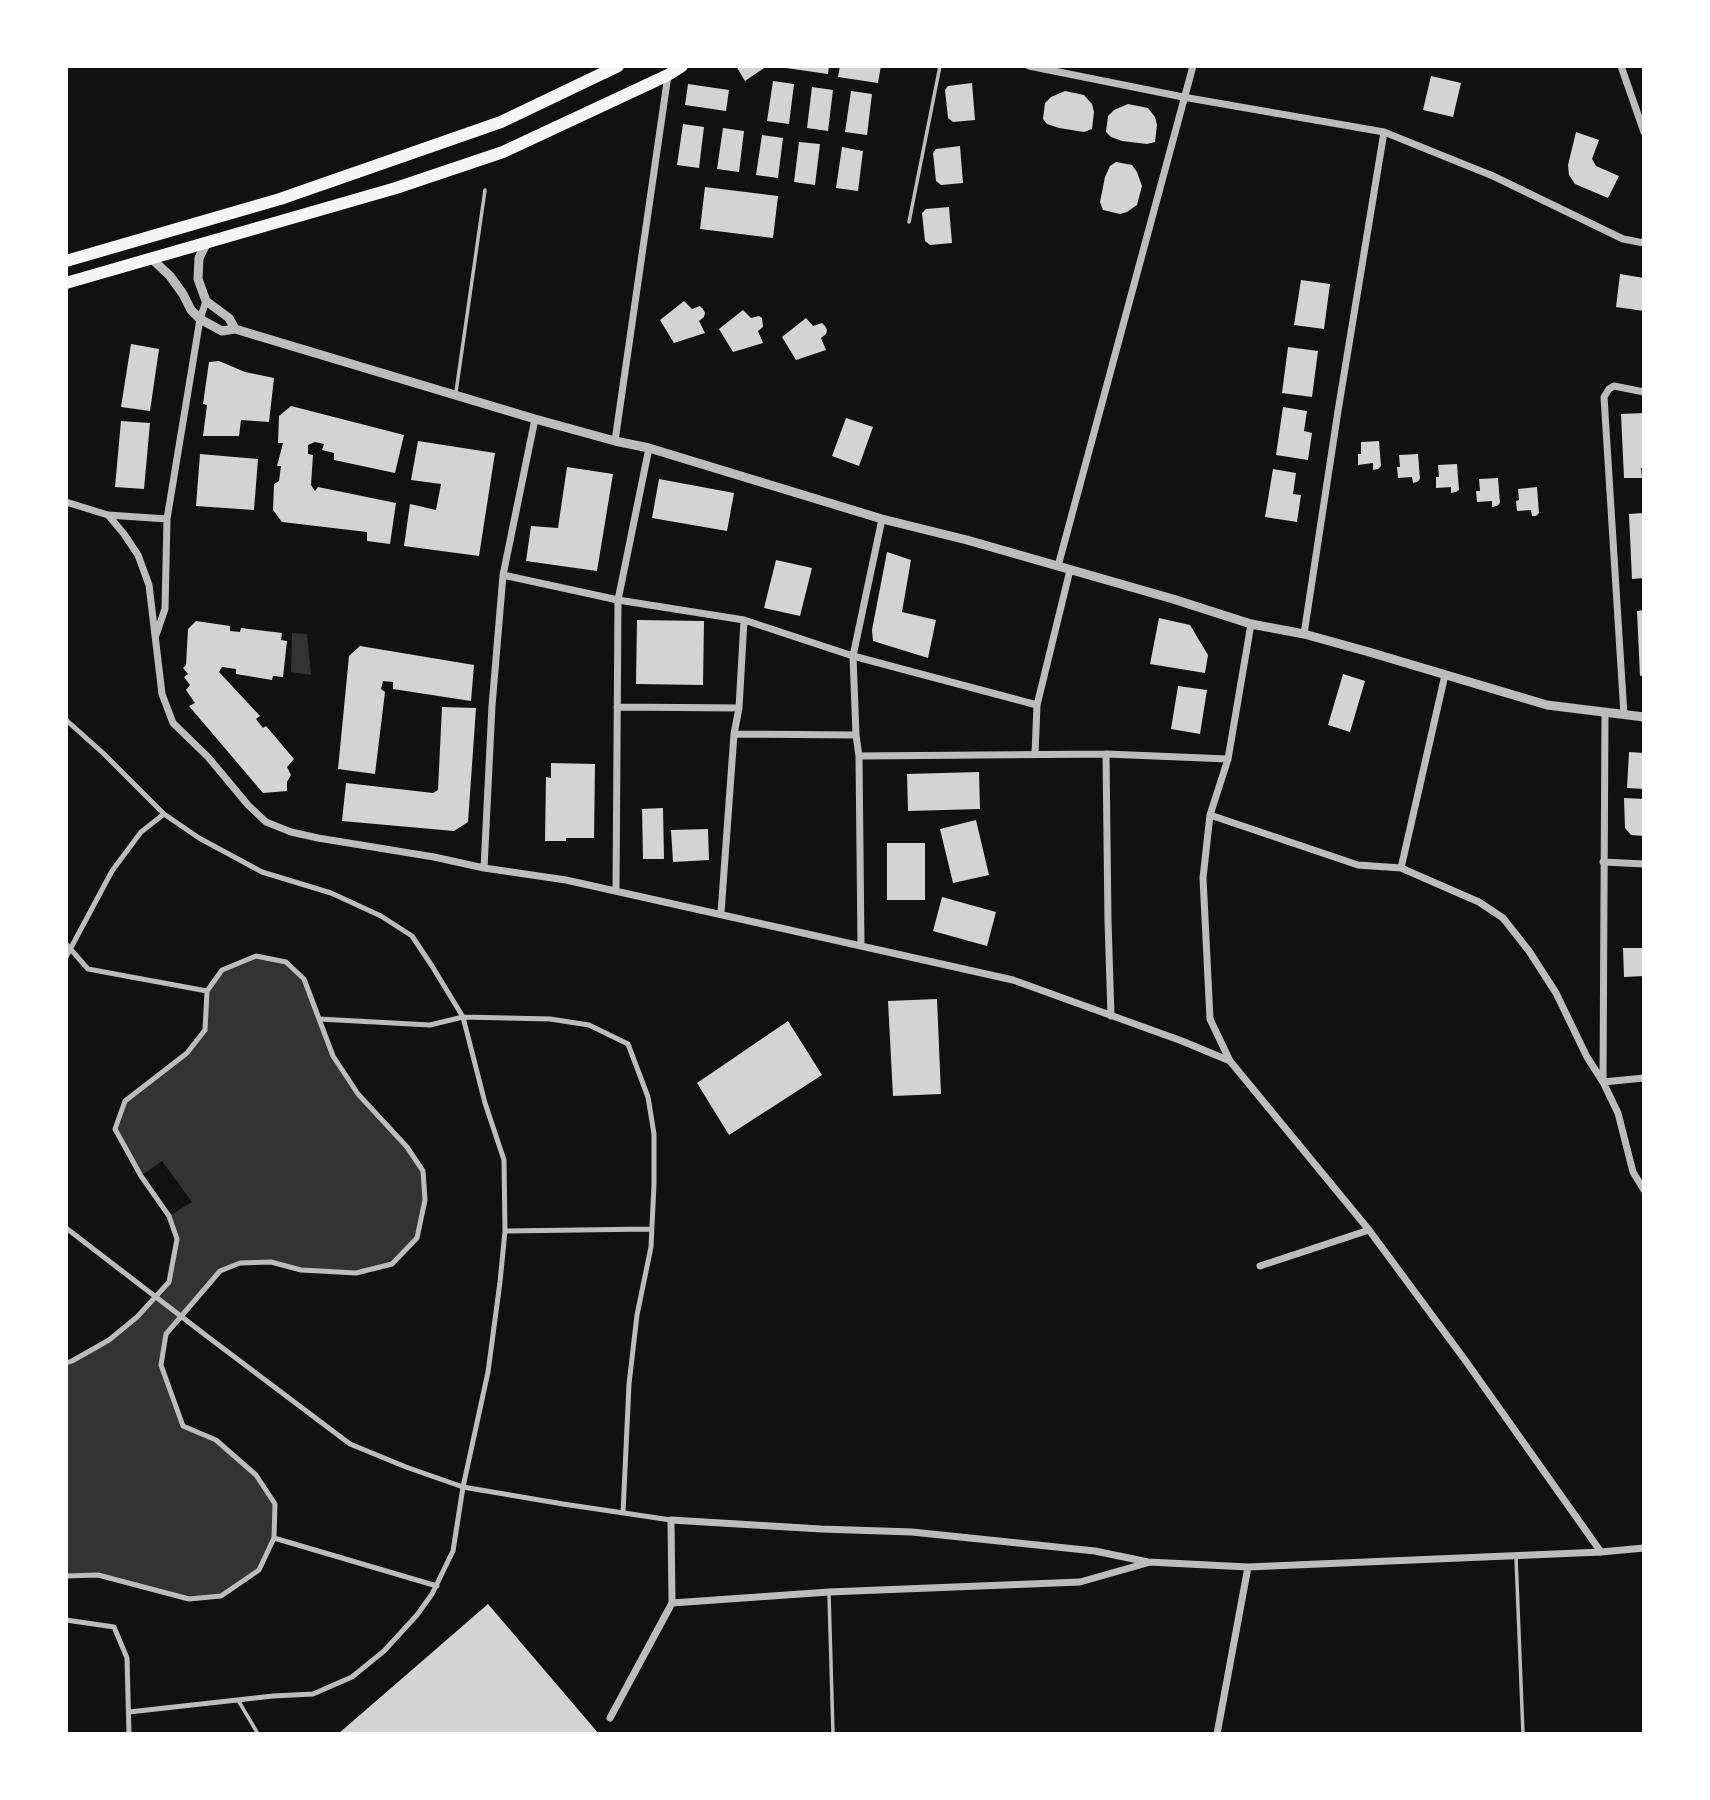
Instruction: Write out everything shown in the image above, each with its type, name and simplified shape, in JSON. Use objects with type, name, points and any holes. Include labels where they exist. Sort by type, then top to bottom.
[{"type":"main road","points":[[66,261],[280,198],[502,122],[618,66]]},
{"type":"main road","points":[[66,283],[396,188],[503,152],[682,66]]},
{"type":"street","points":[[1029,66],[1183,97],[1384,132],[1493,176],[1623,239],[1643,243]]},
{"type":"street","points":[[1058,566],[1193,66]]},
{"type":"street","points":[[1621,66],[1643,132]]},
{"type":"street","points":[[615,441],[668,75]]},
{"type":"street","points":[[1304,634],[1384,132]]},
{"type":"street","points":[[207,242],[198,258],[198,279],[206,301],[229,318],[236,328]]},
{"type":"street","points":[[152,259],[170,276],[200,320],[222,331],[236,328],[536,419],[615,441],[649,447],[883,519],[1173,598],[1251,624],[1304,634],[1546,705],[1643,717]]},
{"type":"street","points":[[155,639],[164,609],[167,519],[200,320],[206,301]]},
{"type":"street","points":[[1624,715],[1604,397],[1609,389],[1615,386],[1643,391]]},
{"type":"street","points":[[484,868],[492,706],[503,575],[536,419]]},
{"type":"street","points":[[616,891],[618,600],[649,447]]},
{"type":"street","points":[[66,502],[108,515],[167,519]]},
{"type":"street","points":[[108,515],[138,555],[149,585],[162,694],[173,723],[267,822],[291,832],[318,838],[566,880],[1013,980],[1230,1061]]},
{"type":"street","points":[[861,946],[859,756],[853,656],[883,519]]},
{"type":"street","points":[[1035,754],[1037,705],[1070,570]]},
{"type":"street","points":[[503,575],[618,600],[744,620],[853,656],[1037,705]]},
{"type":"street","points":[[720,913],[734,734],[739,708],[744,620]]},
{"type":"street","points":[[1251,624],[1228,759],[1210,815],[1203,878],[1210,1019],[1230,1061],[1369,1230],[1601,1552]]},
{"type":"street","points":[[1401,868],[1445,675]]},
{"type":"street","points":[[617,707],[739,708]]},
{"type":"street","points":[[1603,1082],[1605,712]]},
{"type":"street","points":[[66,720],[164,814],[199,838],[262,872],[331,893],[381,916],[412,936],[463,1017],[485,1103],[504,1160],[505,1231],[488,1372],[463,1487],[453,1551],[437,1586],[417,1615],[384,1651],[352,1677],[313,1694],[129,1712]]},
{"type":"street","points":[[734,734],[856,734]]},
{"type":"street","points":[[859,756],[1105,754],[1228,759]]},
{"type":"street","points":[[1105,754],[1111,1016]]},
{"type":"street","points":[[66,957],[68,947],[112,871],[141,832],[164,814]]},
{"type":"street","points":[[1210,815],[1357,865],[1401,868],[1479,902],[1503,918],[1529,951],[1556,993],[1587,1057],[1603,1082],[1618,1113],[1633,1172],[1643,1191]]},
{"type":"street","points":[[1603,862],[1643,864]]},
{"type":"street","points":[[68,947],[88,969],[208,991]]},
{"type":"street","points":[[66,1363],[109,1339],[137,1317],[169,1282],[177,1239],[169,1216],[141,1176],[115,1129],[125,1101],[187,1053],[205,1030],[208,991],[222,970],[256,956],[286,962],[304,979],[333,1056],[358,1094],[407,1147],[424,1171],[425,1199],[417,1238],[392,1264],[356,1273],[301,1270],[271,1262],[240,1263],[220,1271],[166,1334],[161,1365],[183,1426],[216,1440],[256,1475],[275,1504],[274,1538],[259,1570],[221,1596],[188,1599],[98,1575],[66,1576]]},
{"type":"street","points":[[319,1019],[430,1025],[463,1017],[550,1018],[589,1025],[628,1044],[648,1097],[654,1134],[654,1184],[651,1247],[637,1315],[629,1384],[623,1513]]},
{"type":"street","points":[[1603,1082],[1643,1078]]},
{"type":"street","points":[[66,1228],[350,1444],[463,1487],[671,1520],[912,1532],[1095,1551],[1148,1562],[1248,1567],[1643,1548]]},
{"type":"street","points":[[505,1231],[652,1229]]},
{"type":"street","points":[[1260,1266],[1369,1230]]},
{"type":"street","points":[[610,1717],[672,1603],[671,1520]]},
{"type":"street","points":[[274,1538],[437,1586]]},
{"type":"street","points":[[672,1603],[829,1591],[1080,1582],[1148,1562]]},
{"type":"street","points":[[1217,1734],[1248,1567]]},
{"type":"street","points":[[66,1619],[114,1627],[127,1658],[129,1734]]},
{"type":"lane","points":[[909,222],[940,66]]},
{"type":"lane","points":[[455,395],[485,190]]},
{"type":"lane","points":[[1516,1555],[1523,1734]]},
{"type":"lane","points":[[829,1591],[832,1734]]},
{"type":"lane","points":[[238,1700],[258,1734]]},
{"type":"shaded area","points":[[292,633],[307,634],[311,675],[291,672]]},
{"type":"shaded area","points":[[256,956],[286,962],[304,979],[333,1056],[358,1094],[407,1147],[423,1171],[425,1200],[417,1238],[392,1264],[356,1273],[301,1270],[271,1262],[240,1263],[220,1272],[166,1334],[161,1365],[183,1426],[216,1440],[256,1475],[275,1504],[274,1538],[259,1570],[221,1596],[189,1599],[98,1575],[67,1576],[67,1363],[109,1340],[137,1317],[169,1282],[177,1239],[169,1216],[192,1202],[162,1161],[141,1176],[115,1129],[125,1101],[187,1053],[205,1030],[207,991],[222,970]]},
{"type":"building","points":[[736,66],[767,66],[745,81]]},
{"type":"building","points":[[786,66],[829,66],[828,74]]},
{"type":"building","points":[[840,66],[881,66],[878,83],[838,77]]},
{"type":"building","points":[[1431,76],[1461,83],[1453,117],[1423,110]]},
{"type":"building","points":[[773,81],[794,84],[789,124],[767,121]]},
{"type":"building","points":[[972,83],[975,120],[953,122],[948,118],[945,90],[948,86]]},
{"type":"building","points":[[688,84],[729,90],[726,111],[685,105]]},
{"type":"building","points":[[812,87],[833,90],[828,131],[807,128]]},
{"type":"building","points":[[851,91],[872,94],[867,135],[845,132]]},
{"type":"building","points":[[1065,91],[1084,95],[1092,104],[1092,129],[1084,132],[1059,128],[1047,124],[1043,119],[1045,103]]},
{"type":"building","points":[[1128,104],[1148,108],[1155,117],[1155,142],[1147,144],[1122,141],[1106,132],[1108,116]]},
{"type":"building","points":[[683,124],[704,127],[699,168],[677,165]]},
{"type":"building","points":[[723,128],[744,131],[739,172],[717,169]]},
{"type":"building","points":[[1576,132],[1599,140],[1592,159],[1596,166],[1619,176],[1608,198],[1575,184],[1569,175],[1568,165]]},
{"type":"building","points":[[762,135],[783,138],[778,178],[756,175]]},
{"type":"building","points":[[799,142],[820,144],[815,185],[794,182]]},
{"type":"building","points":[[960,146],[963,183],[941,185],[936,181],[933,153],[936,149]]},
{"type":"building","points":[[842,147],[863,151],[858,191],[836,188]]},
{"type":"building","points":[[1116,162],[1132,165],[1142,186],[1137,205],[1120,214],[1103,210],[1100,202],[1105,177],[1110,166]]},
{"type":"building","points":[[705,187],[778,196],[773,238],[700,229]]},
{"type":"building","points":[[949,207],[952,243],[930,245],[925,241],[922,213],[926,209]]},
{"type":"building","points":[[1620,274],[1644,278],[1644,311],[1616,307]]},
{"type":"building","points":[[1301,280],[1330,284],[1324,329],[1294,325]]},
{"type":"building","points":[[684,301],[692,309],[700,306],[703,309],[704,317],[699,321],[705,333],[674,343],[660,320]]},
{"type":"building","points":[[743,310],[751,318],[762,318],[763,327],[758,331],[763,343],[733,352],[719,329]]},
{"type":"building","points":[[806,318],[813,326],[822,323],[825,326],[826,334],[821,338],[826,350],[796,360],[782,337]]},
{"type":"building","points":[[131,344],[159,349],[150,411],[121,407]]},
{"type":"building","points":[[1288,347],[1318,351],[1312,397],[1282,393]]},
{"type":"building","points":[[219,361],[245,372],[274,378],[269,422],[241,420],[239,436],[203,436],[207,405],[203,404],[209,362]]},
{"type":"building","points":[[291,406],[404,435],[395,473],[334,460],[334,453],[322,450],[324,444],[315,442],[308,445],[308,454],[313,455],[311,485],[315,491],[318,487],[396,503],[390,544],[367,541],[367,532],[282,522],[273,510],[274,484],[279,481],[281,466],[277,466],[283,443],[278,443],[279,416]]},
{"type":"building","points":[[1283,407],[1307,411],[1304,431],[1312,433],[1308,460],[1276,455]]},
{"type":"building","points":[[1644,413],[1642,478],[1624,478],[1621,414]]},
{"type":"building","points":[[846,418],[873,427],[859,466],[832,456]]},
{"type":"building","points":[[121,421],[150,423],[144,489],[115,487]]},
{"type":"building","points":[[418,441],[495,453],[479,556],[404,546],[410,504],[436,510],[441,484],[411,480]]},
{"type":"building","points":[[1379,441],[1381,466],[1373,470],[1373,463],[1358,465],[1361,442]]},
{"type":"building","points":[[200,454],[258,459],[254,510],[196,506]]},
{"type":"building","points":[[1418,454],[1420,479],[1413,483],[1412,477],[1398,478],[1399,455]]},
{"type":"building","points":[[1457,464],[1459,490],[1451,493],[1451,487],[1436,488],[1438,465]]},
{"type":"building","points":[[567,467],[613,474],[597,571],[526,561],[531,526],[558,528]]},
{"type":"building","points":[[1273,469],[1296,473],[1293,494],[1301,495],[1297,522],[1265,517]]},
{"type":"building","points":[[1498,478],[1500,503],[1492,507],[1492,501],[1477,502],[1479,479]]},
{"type":"building","points":[[659,479],[734,493],[727,531],[652,518]]},
{"type":"building","points":[[1537,487],[1539,513],[1532,516],[1531,510],[1517,511],[1518,489]]},
{"type":"building","points":[[1644,513],[1644,578],[1632,579],[1629,514]]},
{"type":"building","points":[[887,552],[911,560],[902,612],[936,620],[928,658],[873,641],[872,630]]},
{"type":"building","points":[[776,560],[812,568],[800,616],[764,608]]},
{"type":"building","points":[[1644,610],[1644,675],[1640,676],[1637,611]]},
{"type":"building","points":[[1159,618],[1190,625],[1208,655],[1205,673],[1150,664]]},
{"type":"building","points":[[637,620],[704,621],[703,685],[636,684]]},
{"type":"building","points":[[196,621],[230,626],[230,631],[240,632],[241,628],[282,633],[281,640],[287,641],[283,677],[273,676],[272,680],[236,674],[236,669],[222,667],[219,672],[260,716],[256,719],[263,728],[266,726],[294,759],[287,767],[291,775],[287,782],[287,791],[263,793],[189,706],[195,703],[186,690],[190,685],[184,677],[188,674],[183,668],[186,665],[188,629]]},
{"type":"building","points":[[360,646],[474,665],[471,701],[393,689],[393,682],[383,681],[381,689],[385,692],[375,774],[338,769],[349,656]]},
{"type":"building","points":[[1343,674],[1365,681],[1350,732],[1328,725]]},
{"type":"building","points":[[1178,686],[1207,690],[1200,734],[1171,729]]},
{"type":"building","points":[[442,707],[476,708],[468,822],[454,831],[342,821],[346,783],[433,793],[438,790]]},
{"type":"building","points":[[1629,752],[1644,753],[1644,789],[1627,788]]},
{"type":"building","points":[[551,763],[595,764],[594,838],[545,841],[546,777],[551,778]]},
{"type":"building","points":[[979,772],[980,809],[908,811],[907,774]]},
{"type":"building","points":[[1624,798],[1644,799],[1644,836],[1631,835],[1625,828]]},
{"type":"building","points":[[663,808],[664,859],[643,859],[642,809]]},
{"type":"building","points":[[976,820],[989,875],[953,883],[940,829]]},
{"type":"building","points":[[708,829],[709,860],[673,862],[671,830]]},
{"type":"building","points":[[887,843],[925,843],[925,900],[887,900]]},
{"type":"building","points":[[942,897],[996,912],[987,946],[933,931]]},
{"type":"building","points":[[1623,948],[1644,948],[1644,976],[1624,977]]},
{"type":"building","points":[[937,999],[941,1094],[893,1096],[888,1001]]},
{"type":"building","points":[[788,1021],[822,1075],[729,1135],[697,1083]]},
{"type":"building","points":[[488,1604],[599,1734],[338,1734]]}]
